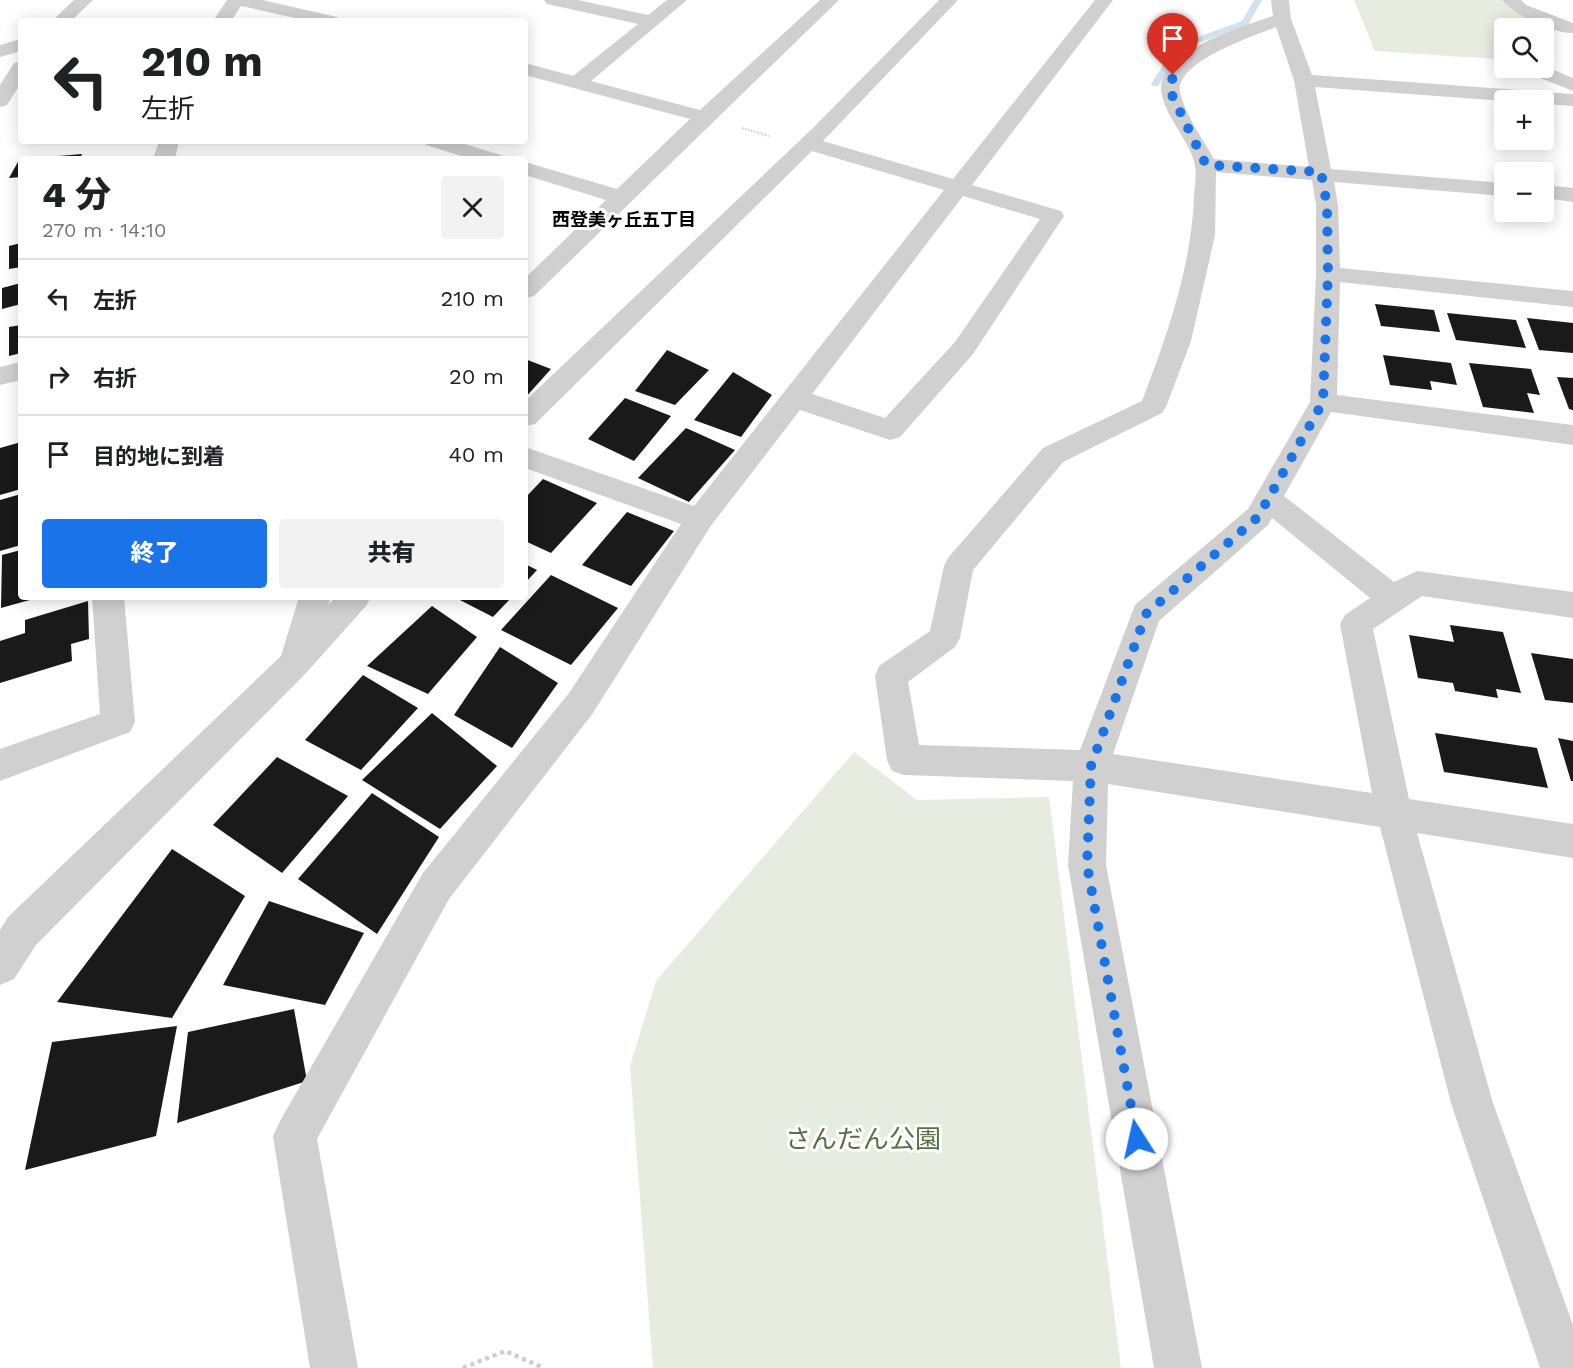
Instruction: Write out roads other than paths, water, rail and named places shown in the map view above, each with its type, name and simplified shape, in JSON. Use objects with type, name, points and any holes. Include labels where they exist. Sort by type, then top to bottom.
[{"type":"street","points":[[64,18],[84,0]]},
{"type":"street","points":[[224,18],[238,0],[318,18]]},
{"type":"street","points":[[553,0],[651,21]]},
{"type":"street","points":[[577,82],[678,0]]},
{"type":"street","points":[[528,288],[624,198],[704,117],[830,0]]},
{"type":"street","points":[[528,414],[808,143],[949,0]]},
{"type":"street","points":[[334,1368],[295,1136],[436,886],[581,703],[700,519],[1104,0]]},
{"type":"street","points":[[1511,0],[1520,9],[1571,27]]},
{"type":"street","points":[[1178,1368],[1087,865],[1091,766],[1146,614],[1258,517],[1323,402],[1328,274],[1327,205],[1304,80],[1281,9],[1201,52],[1173,75],[1170,91],[1206,165],[1204,235],[1178,341],[1153,407],[1053,455],[959,566],[944,639],[891,676],[904,760],[1091,766],[1573,841]]},
{"type":"street","points":[[1554,38],[1571,27]]},
{"type":"street","points":[[0,51],[18,46]]},
{"type":"street","points":[[528,70],[704,117]]},
{"type":"street","points":[[0,101],[18,72]]},
{"type":"street","points":[[1554,77],[1573,85]]},
{"type":"street","points":[[1304,80],[1573,100]]},
{"type":"street","points":[[794,398],[890,430],[964,348],[1053,216],[808,143]]},
{"type":"street","points":[[443,144],[484,156]]},
{"type":"street","points":[[1206,165],[1321,172],[1494,188]]},
{"type":"street","points":[[528,169],[624,198]]},
{"type":"street","points":[[1554,193],[1573,195]]},
{"type":"street","points":[[1328,274],[1573,299]]},
{"type":"street","points":[[0,376],[18,372]]},
{"type":"street","points":[[1323,402],[1573,435]]},
{"type":"street","points":[[528,458],[700,519]]},
{"type":"street","points":[[1269,499],[1393,599]]},
{"type":"street","points":[[1564,1368],[1472,1103],[1394,814],[1356,624],[1417,583],[1573,604]]},
{"type":"street","points":[[0,765],[118,722],[108,600]]},
{"type":"street","points":[[295,663],[314,600]]},
{"type":"street","points":[[0,965],[22,931],[295,663],[352,600]]},
{"type":"waterway","points":[[1155,84],[1179,47],[1245,23],[1258,0]]},
{"type":"district","name":"西登美ヶ丘五丁目","points":[[624,220]]},
{"type":"park label","name":"さんだん公園","points":[[863,1139]]}]
